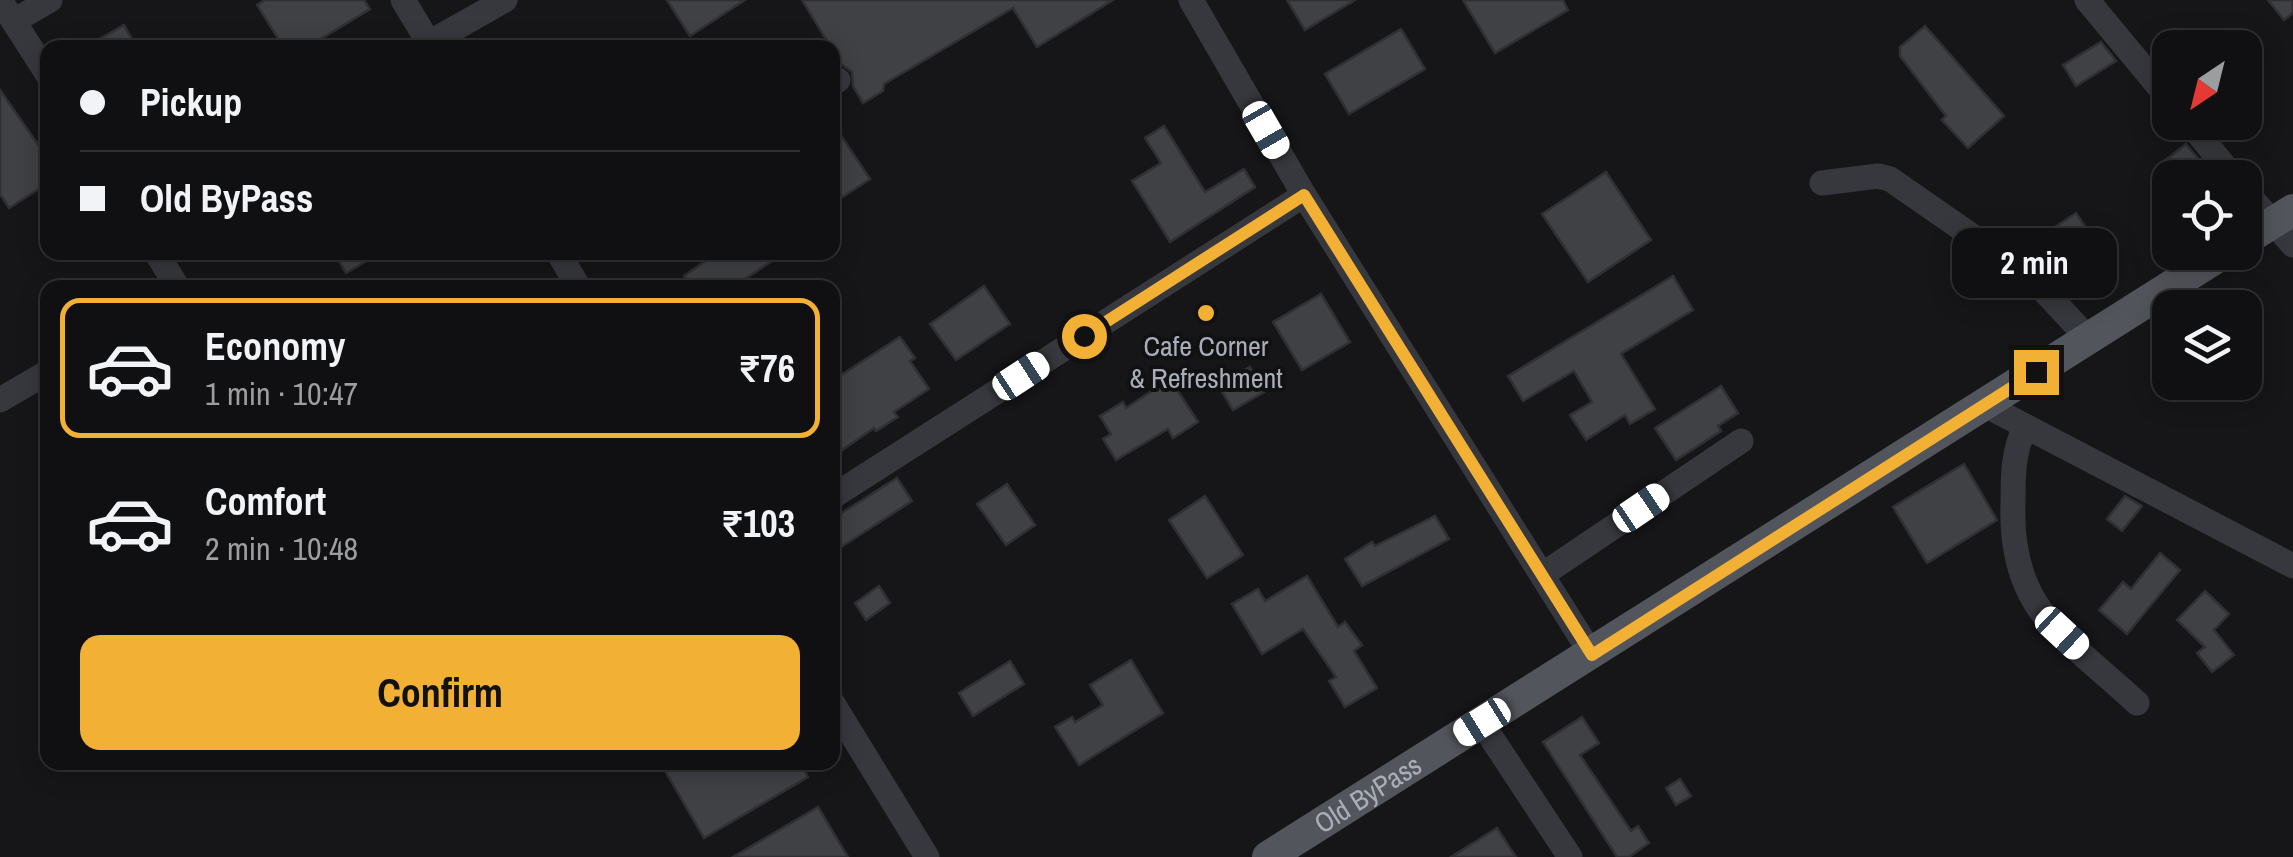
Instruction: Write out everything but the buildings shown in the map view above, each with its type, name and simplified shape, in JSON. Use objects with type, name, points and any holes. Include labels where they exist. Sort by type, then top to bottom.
[{"type":"main road","name":"Old ByPass","points":[[1268,857],[2197,270]]},
{"type":"street","points":[[40,63],[7,10],[50,0]]},
{"type":"street","points":[[403,0],[427,40]]},
{"type":"street","points":[[438,40],[505,0]]},
{"type":"street","points":[[1191,0],[1304,195],[1592,655]]},
{"type":"street","points":[[2087,0],[2152,78]]},
{"type":"street","points":[[2203,140],[2219,160]]},
{"type":"street","points":[[1822,183],[1890,178],[2031,276],[2088,338]]},
{"type":"street","points":[[840,492],[1304,195]]},
{"type":"street","points":[[0,400],[40,377]]},
{"type":"street","points":[[1985,405],[2293,566]]},
{"type":"street","points":[[2025,427],[2014,456],[2012,533],[2023,584],[2037,610],[2137,703]]},
{"type":"street","points":[[1542,575],[1741,441]]},
{"type":"street","points":[[840,715],[927,857]]},
{"type":"street","points":[[1482,722],[1570,857]]},
{"type":"place","name":"Cafe Corner & Refreshment","points":[[1206,313]]},
{"type":"route","points":[[1084,336],[1304,195],[1592,655],[2036,372]]}]
